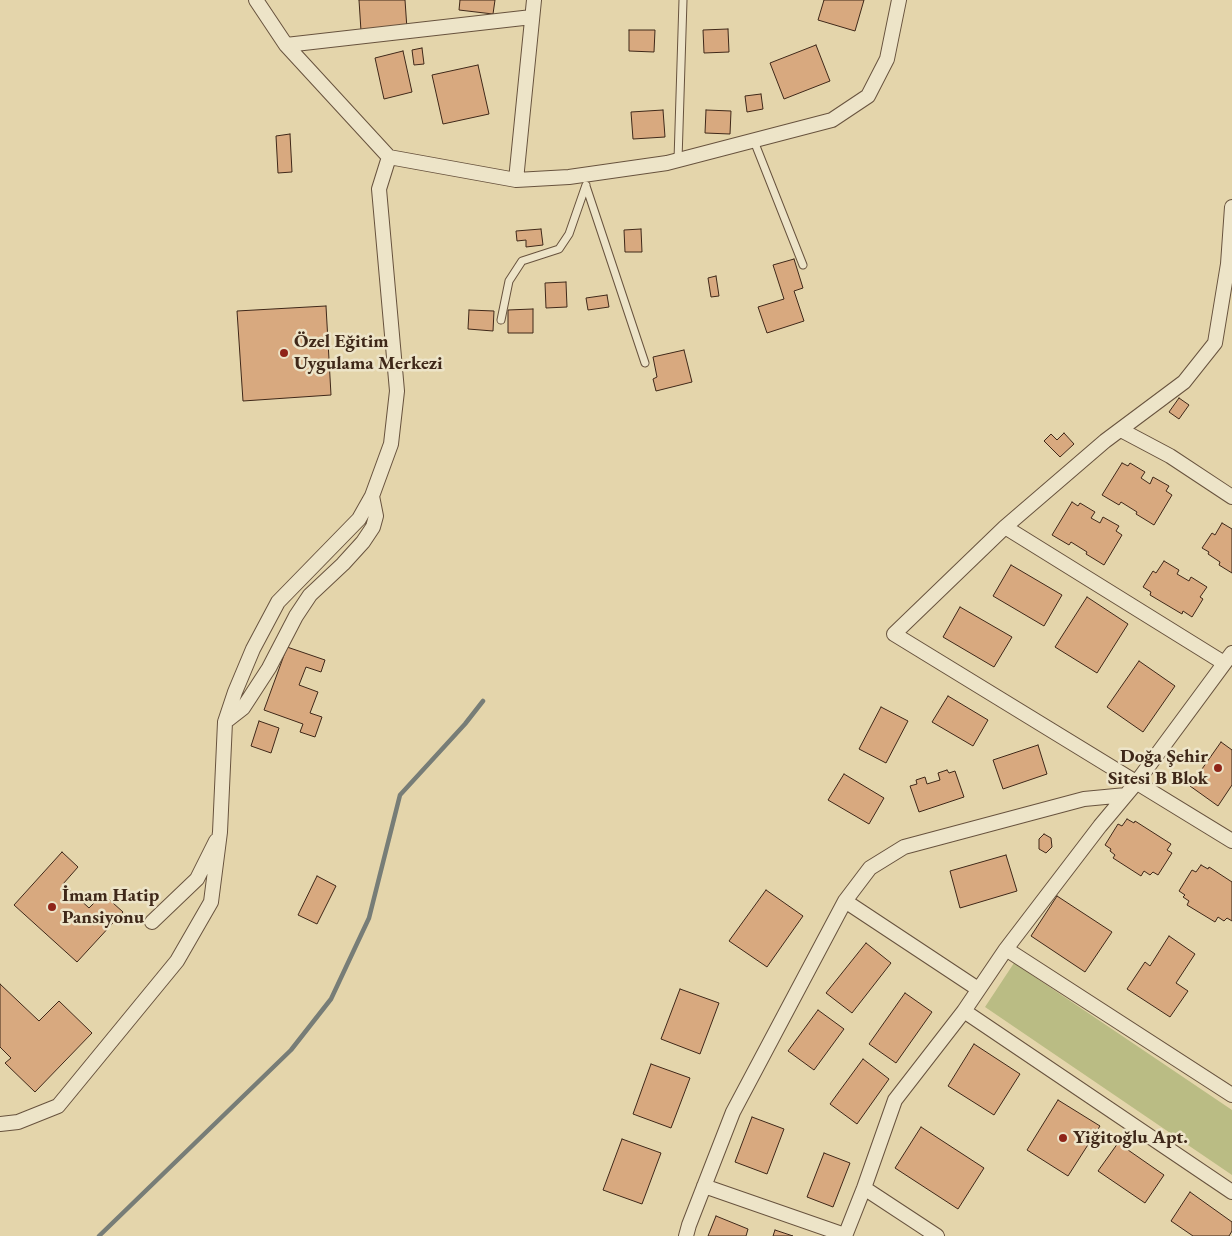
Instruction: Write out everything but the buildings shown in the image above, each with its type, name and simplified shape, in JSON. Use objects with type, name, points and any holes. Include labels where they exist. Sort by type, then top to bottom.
[{"type":"street","points":[[256,0],[286,45],[389,157],[516,180],[569,177],[588,180],[678,160],[832,120],[868,96],[887,59],[899,0]]},
{"type":"street","points":[[516,180],[534,0]]},
{"type":"street","points":[[286,45],[532,17]]},
{"type":"street","points":[[0,1124],[18,1122],[58,1106],[178,962],[211,902],[220,832],[225,722],[253,649],[278,602],[359,519],[372,496],[392,444],[397,391],[379,189],[389,157]]},
{"type":"street","points":[[1232,207],[1230,266],[1215,342],[1184,382],[1105,441],[1005,527],[894,634],[1232,841]]},
{"type":"street","points":[[1121,430],[1170,456],[1232,498]]},
{"type":"street","points":[[225,722],[243,708],[269,668],[296,616],[310,594],[343,564],[363,542],[373,527],[376,516],[372,496]]},
{"type":"street","points":[[704,1186],[845,1236],[864,1188],[894,1100],[964,1011],[1006,949],[1100,826],[1136,783],[1228,658],[1005,527]]},
{"type":"street","points":[[686,1236],[733,1112],[845,901],[870,868],[904,847],[1084,799],[1126,795]]},
{"type":"street","points":[[152,922],[197,879],[220,832]]},
{"type":"street","points":[[845,901],[978,989]]},
{"type":"street","points":[[1006,949],[1231,1092]]},
{"type":"street","points":[[964,1011],[1232,1192]]},
{"type":"street","points":[[864,1188],[937,1236]]},
{"type":"lane","points":[[678,160],[683,0]]},
{"type":"lane","points":[[754,141],[803,265]]},
{"type":"lane","points":[[501,320],[509,281],[522,261],[559,249],[569,234],[588,180]]},
{"type":"lane","points":[[588,180],[645,363]]},
{"type":"green space","points":[[1014,963],[1232,1110],[1232,1175],[985,1007]]},
{"type":"waterway","points":[[99,1236],[291,1050],[331,999],[369,918],[400,795],[465,724],[483,701]]},
{"type":"place","name":"Özel Eğitim Uygulama Merkezi","points":[[284,353]]},
{"type":"place","name":"Doğa Şehir Sitesi B Blok","points":[[1218,768]]},
{"type":"place","name":"İmam Hatip Pansiyonu","points":[[52,907]]},
{"type":"place","name":"Yiğitoğlu Apt.","points":[[1063,1138]]}]
